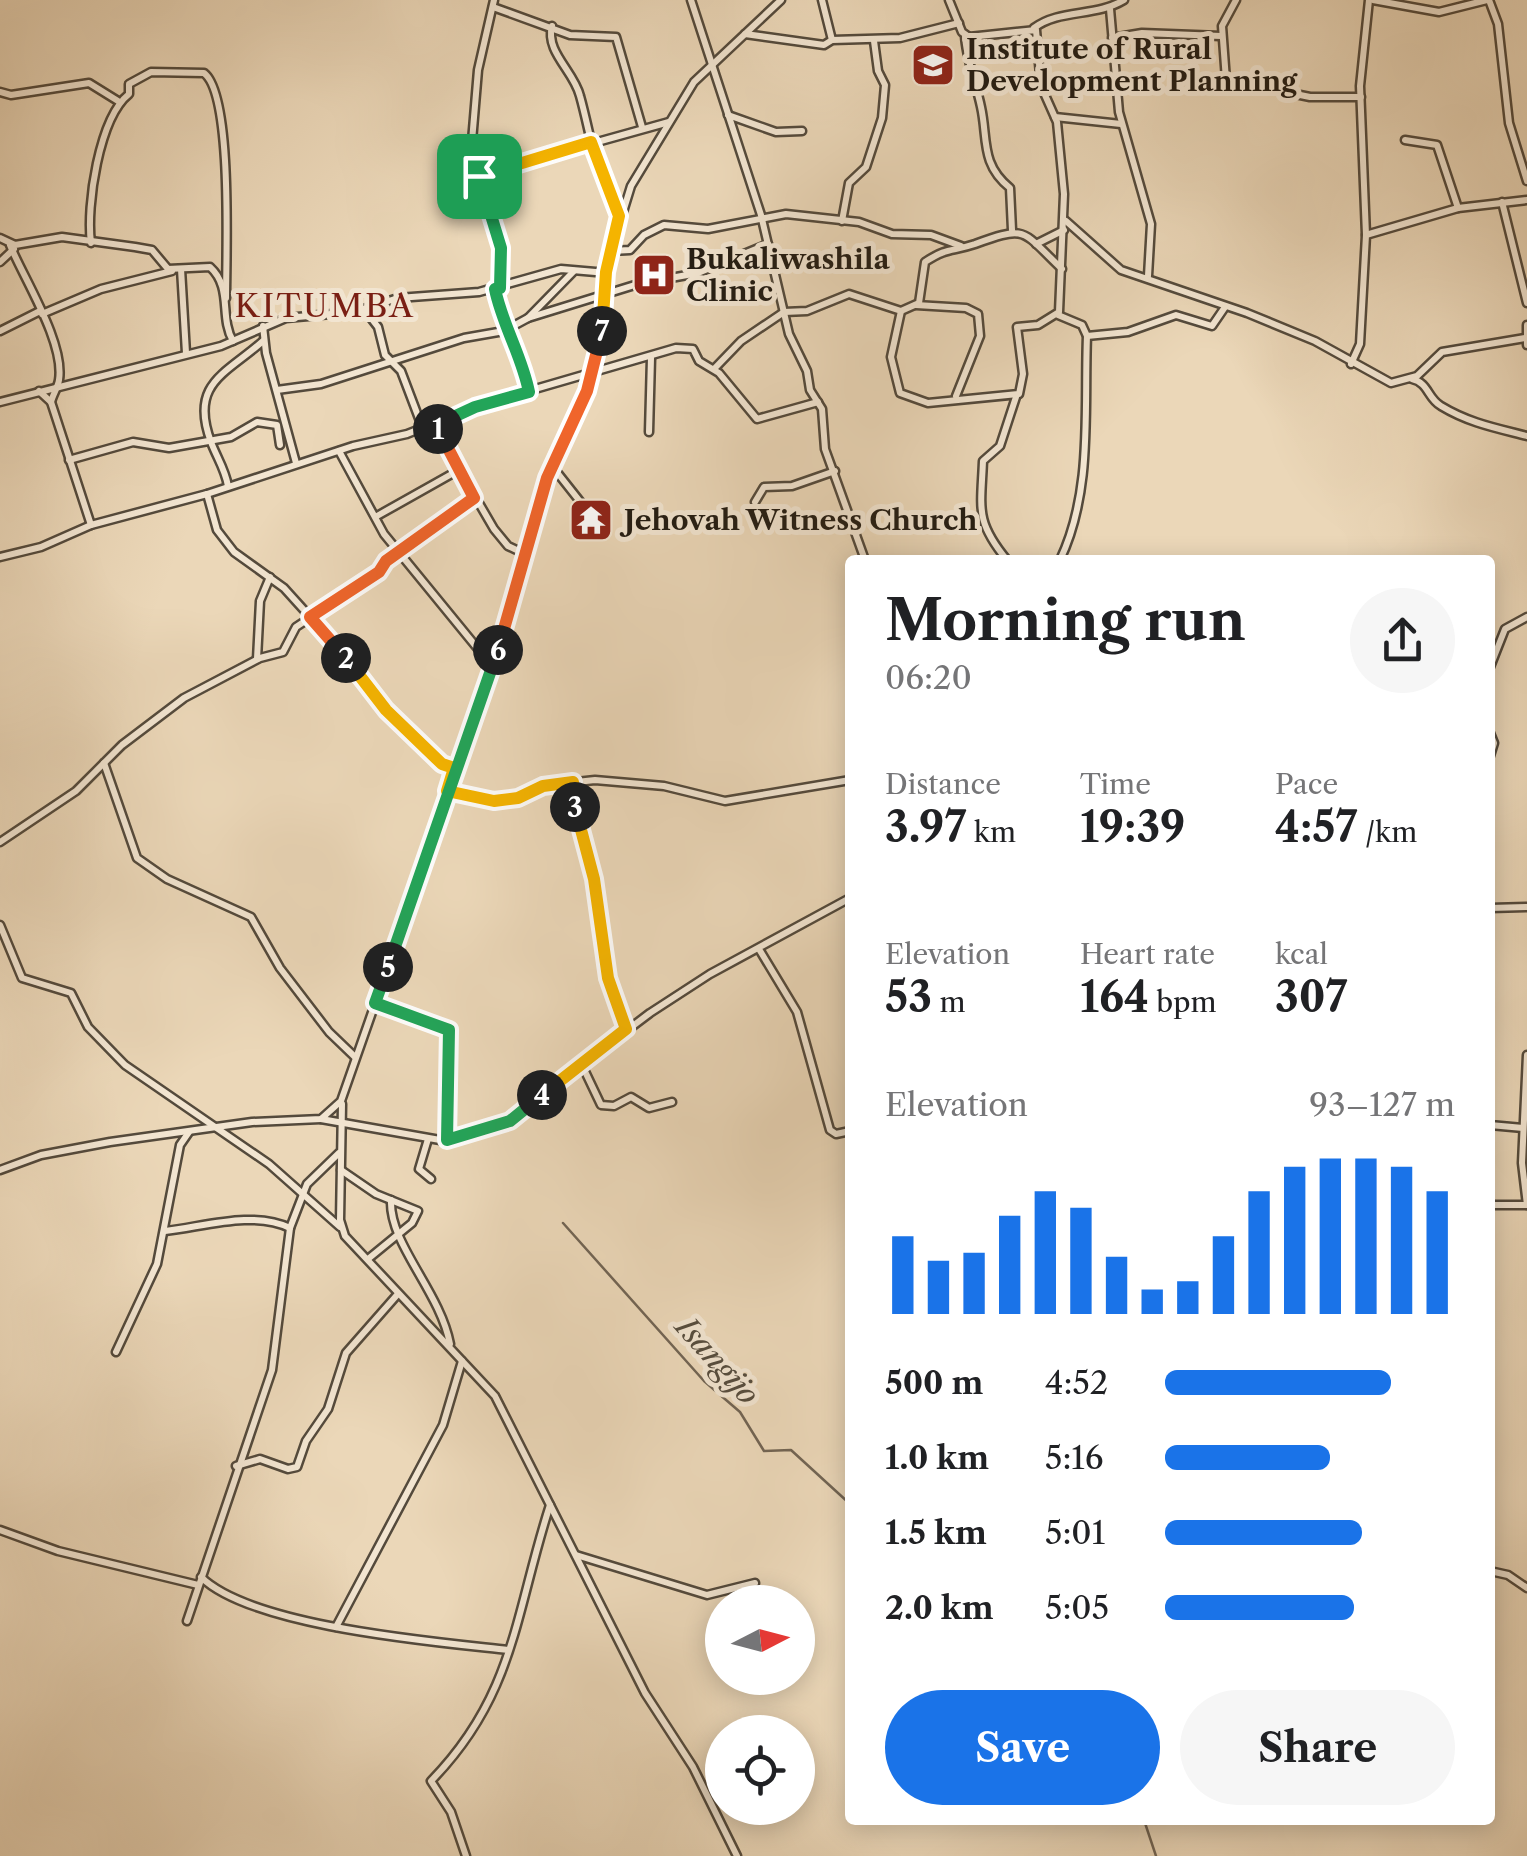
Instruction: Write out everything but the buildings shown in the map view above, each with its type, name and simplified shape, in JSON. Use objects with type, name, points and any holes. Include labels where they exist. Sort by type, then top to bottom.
[{"type":"street","points":[[692,0],[761,216],[784,312],[810,390],[825,421],[824,444],[863,555]]},
{"type":"street","points":[[340,1227],[343,1097],[492,666],[552,466],[591,374],[600,344],[606,272],[619,216],[631,186],[694,82],[781,0]]},
{"type":"street","points":[[822,0],[832,40]]},
{"type":"street","points":[[950,0],[965,35],[982,111],[981,136],[996,174],[1010,188],[1012,230]]},
{"type":"street","points":[[965,35],[981,38],[1034,28],[1046,20],[1110,9],[1124,0]]},
{"type":"street","points":[[1236,0],[1222,20],[1226,80],[1310,97],[1360,97]]},
{"type":"street","points":[[1351,364],[1360,344],[1366,235],[1360,97],[1371,0],[1439,12],[1488,0],[1498,24],[1509,123],[1527,181]]},
{"type":"street","points":[[530,390],[510,328],[499,310],[501,248],[471,161],[472,124],[493,3],[574,36],[616,36],[642,127]]},
{"type":"street","points":[[1110,9],[1122,124],[1151,224],[1148,276]]},
{"type":"street","points":[[745,34],[812,45],[832,40],[928,34],[959,23]]},
{"type":"street","points":[[552,26],[550,41],[580,95],[591,142],[619,216]]},
{"type":"street","points":[[1034,28],[1041,86],[1054,116],[1066,225],[1058,316]]},
{"type":"street","points":[[1112,38],[1142,33],[1222,36]]},
{"type":"street","points":[[842,221],[849,183],[866,167],[882,118],[885,82],[878,71],[874,40]]},
{"type":"street","points":[[91,243],[91,187],[119,101],[128,94],[134,80],[152,72],[204,73],[212,80],[227,163],[226,325],[233,341],[272,375]]},
{"type":"street","points":[[0,92],[11,95],[89,83],[119,101]]},
{"type":"street","points":[[728,115],[776,132],[802,132]]},
{"type":"street","points":[[1054,116],[1122,124]]},
{"type":"street","points":[[479,176],[670,122]]},
{"type":"street","points":[[1405,140],[1437,145],[1458,208]]},
{"type":"street","points":[[1366,235],[1458,208],[1527,200]]},
{"type":"street","points":[[1502,202],[1527,303]]},
{"type":"street","points":[[610,251],[627,251],[644,234],[664,225],[708,229],[761,216],[798,214],[808,220],[842,221],[892,234],[931,235],[961,246]]},
{"type":"street","points":[[1036,244],[1066,225]]},
{"type":"street","points":[[1066,225],[1121,270],[1148,276],[1315,342],[1391,383],[1410,379],[1442,352],[1526,342],[1527,325]]},
{"type":"street","points":[[916,304],[925,262],[942,249],[1012,230],[1036,244],[1063,270]]},
{"type":"street","points":[[0,262],[13,247],[62,237],[152,250],[161,266],[177,270]]},
{"type":"street","points":[[0,238],[13,247],[58,364],[59,385],[50,402]]},
{"type":"street","points":[[276,390],[321,384],[510,328],[528,318],[698,273],[768,244]]},
{"type":"street","points":[[0,331],[101,289],[177,270],[213,268],[226,298]]},
{"type":"street","points":[[0,402],[233,341],[286,318],[364,309],[391,299],[498,288],[561,269],[606,272]]},
{"type":"street","points":[[177,270],[186,353]]},
{"type":"street","points":[[528,318],[574,271]]},
{"type":"street","points":[[714,369],[741,341],[784,312],[807,310],[847,294],[901,311],[916,304],[966,308],[978,314],[980,336],[955,397]]},
{"type":"street","points":[[1087,336],[1128,332],[1176,315],[1213,326],[1225,307]]},
{"type":"street","points":[[364,309],[378,327],[383,352],[400,371],[423,429]]},
{"type":"street","points":[[901,311],[892,348],[898,390],[928,403],[955,397],[1016,398]]},
{"type":"street","points":[[1003,555],[986,535],[980,510],[985,481],[982,467],[1000,446],[1016,398],[1022,374],[1017,328],[1058,316],[1082,325],[1087,336],[1084,468],[1074,524],[1062,555]]},
{"type":"street","points":[[263,326],[263,341],[296,462]]},
{"type":"street","points":[[228,486],[211,442],[205,396],[223,370],[263,341]]},
{"type":"street","points":[[0,557],[41,547],[91,525],[207,494],[296,462],[434,426],[475,407],[530,390],[691,347],[699,361],[714,369],[757,420],[818,402]]},
{"type":"street","points":[[650,432],[651,358]]},
{"type":"street","points":[[1410,379],[1423,384],[1434,402],[1465,419],[1527,436]]},
{"type":"street","points":[[40,391],[50,402],[91,525]]},
{"type":"street","points":[[70,460],[133,442],[169,448],[211,442],[235,435],[246,425],[268,421],[277,425],[280,445]]},
{"type":"street","points":[[434,426],[457,471],[502,540],[524,554]]},
{"type":"street","points":[[339,451],[400,554],[492,666]]},
{"type":"street","points":[[552,466],[586,509]]},
{"type":"street","points":[[376,516],[457,471]]},
{"type":"street","points":[[756,502],[764,487],[792,486],[835,471]]},
{"type":"street","points":[[207,494],[220,534],[242,560],[270,577],[310,617],[386,710],[442,764],[454,768]]},
{"type":"street","points":[[0,842],[76,791],[104,762],[184,698],[257,660],[283,652],[292,632],[310,617],[474,498]]},
{"type":"street","points":[[257,660],[260,602],[270,577]]},
{"type":"street","points":[[1495,655],[1506,629],[1527,617]]},
{"type":"street","points":[[104,762],[136,858],[167,878],[250,916],[280,968],[330,1032],[356,1057]]},
{"type":"street","points":[[447,791],[494,801],[518,798],[543,786],[573,782],[657,784],[725,801],[845,781]]},
{"type":"street","points":[[573,782],[607,973],[626,1029]]},
{"type":"street","points":[[0,1170],[57,1151],[252,1122],[321,1119],[428,1140],[447,1140],[510,1121],[626,1029],[710,974],[845,901]]},
{"type":"street","points":[[1495,908],[1527,907]]},
{"type":"street","points":[[0,925],[19,975],[45,988],[71,993],[88,1027],[116,1057],[269,1164],[340,1227],[396,1296],[451,1346],[496,1396],[574,1555],[737,1856]]},
{"type":"street","points":[[759,949],[798,1013],[830,1130],[836,1134],[845,1131]]},
{"type":"street","points":[[375,1003],[448,1028],[447,1140]]},
{"type":"street","points":[[1495,1205],[1527,1205],[1522,1147],[1527,1055]]},
{"type":"street","points":[[582,1064],[601,1105],[614,1106],[631,1097],[649,1108],[672,1102]]},
{"type":"street","points":[[321,1119],[343,1097]]},
{"type":"street","points":[[1495,1125],[1523,1128]]},
{"type":"street","points":[[116,1352],[151,1280],[180,1145],[190,1131]]},
{"type":"street","points":[[1522,1147],[1527,1139]]},
{"type":"street","points":[[428,1140],[419,1169],[431,1179]]},
{"type":"street","points":[[187,1621],[236,1466],[272,1370],[290,1228],[308,1182],[340,1152]]},
{"type":"street","points":[[340,1169],[390,1200],[418,1211],[415,1221],[368,1260]]},
{"type":"street","points":[[390,1200],[396,1237],[431,1289],[451,1346]]},
{"type":"street","points":[[326,1216],[341,1211]]},
{"type":"street","points":[[164,1231],[248,1221],[274,1221],[290,1228]]},
{"type":"street","points":[[236,1466],[260,1458],[288,1469],[297,1467],[306,1441],[328,1409],[346,1352],[396,1296]]},
{"type":"street","points":[[336,1627],[381,1535],[443,1426],[462,1360]]},
{"type":"street","points":[[466,1856],[451,1812],[432,1780],[464,1747],[491,1704],[550,1504]]},
{"type":"street","points":[[0,1530],[58,1551],[199,1581],[237,1597],[336,1627],[420,1644],[508,1650]]},
{"type":"street","points":[[574,1555],[706,1595],[755,1583]]},
{"type":"street","points":[[1495,1572],[1508,1575],[1527,1588]]},
{"type":"waterway","name":"Isangijo","points":[[563,1223],[704,1381],[740,1412],[764,1451],[791,1450],[845,1499]]},
{"type":"waterway","name":"Isangijo","points":[[1146,1825],[1156,1856]]},
{"type":"place","name":"Institute of Rural Development Planning","points":[[933,65]]},
{"type":"place","name":"Bukaliwashila Clinic","points":[[654,275]]},
{"type":"place","name":"Jehovah Witness Church","points":[[591,520]]},
{"type":"district","name":"KITUMBA","points":[[325,306]]},
{"type":"route","points":[[479,176],[502,253],[500,288],[495,289],[499,310],[515,341],[529,392],[475,407],[434,426],[474,498],[386,561],[379,572],[310,617],[350,661],[386,710],[442,764],[454,768],[447,791],[471,792],[494,801],[518,798],[543,786],[573,782],[576,816],[594,879],[607,973],[626,1029],[518,1116],[494,1128],[447,1140],[448,1028],[424,1023],[375,1003],[454,768],[494,661],[547,478],[587,391],[600,344],[606,272],[619,216],[608,197],[591,142],[479,176]]}]
